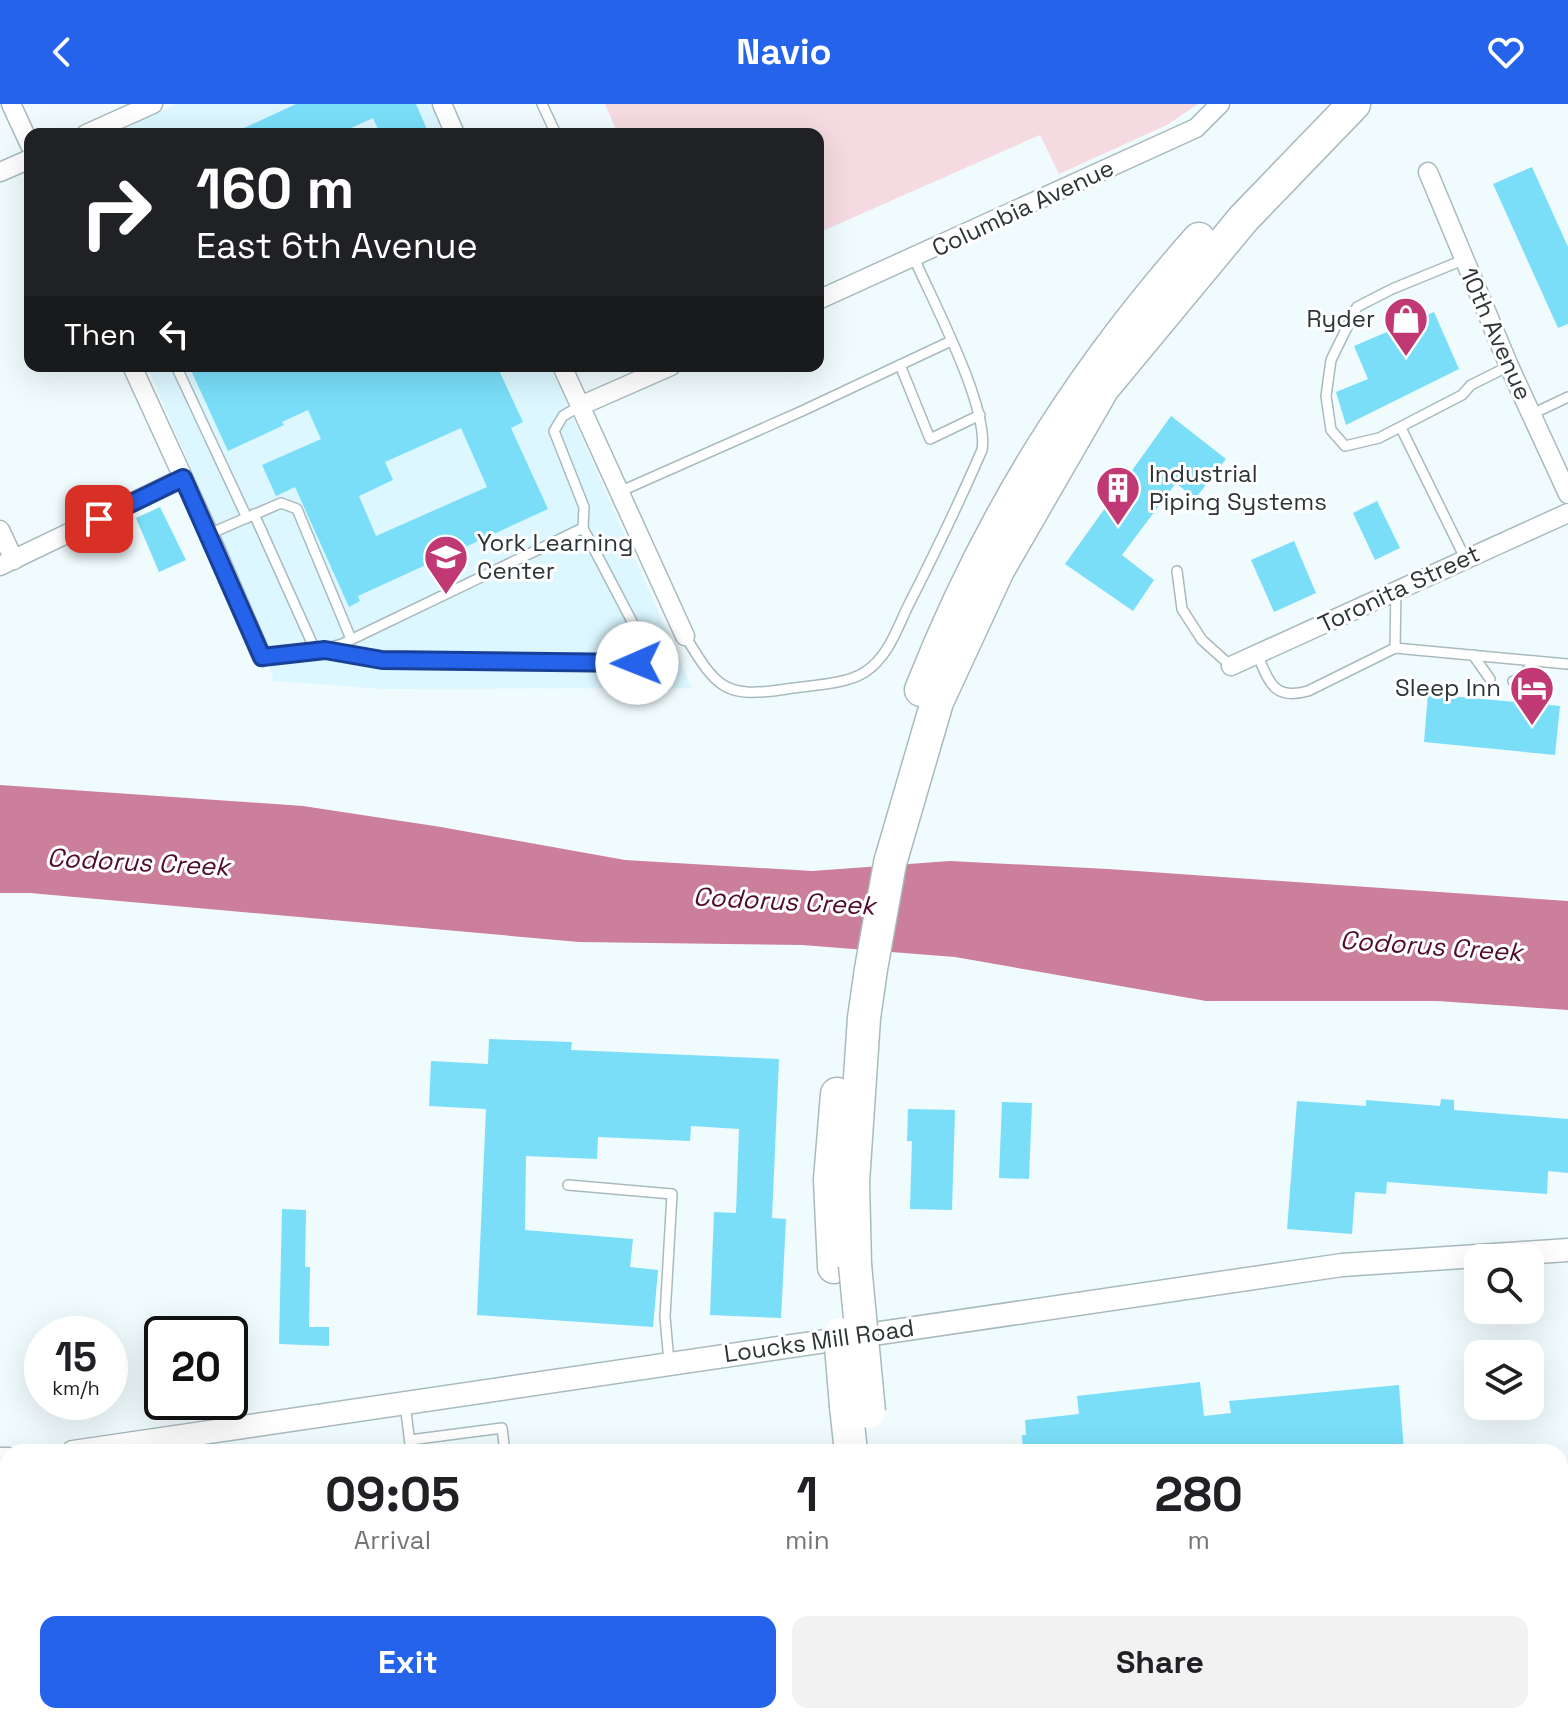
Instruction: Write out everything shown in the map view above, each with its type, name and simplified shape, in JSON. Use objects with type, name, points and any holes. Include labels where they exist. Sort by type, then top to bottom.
[{"type":"highway","points":[[928,698],[944,632],[987,540],[1022,477],[1071,402],[1138,310],[1174,268],[1327,104]]},
{"type":"highway","points":[[869,1444],[858,1409],[845,1266],[830,1180],[848,1084],[849,973],[869,857],[900,750],[998,570],[1103,388],[1244,218],[1354,104]]},
{"type":"highway","points":[[852,1444],[858,1409]]},
{"type":"street","points":[[11,104],[24,132]]},
{"type":"street","points":[[95,128],[121,110],[153,104]]},
{"type":"street","points":[[442,104],[452,128]]},
{"type":"street","name":"Columbia Avenue","points":[[824,297],[1196,128],[1220,104]]},
{"type":"street","points":[[0,172],[24,162]]},
{"type":"street","name":"10th Avenue","points":[[1428,172],[1509,366],[1568,494]]},
{"type":"street","points":[[135,372],[262,657]]},
{"type":"street","points":[[565,372],[685,636]]},
{"type":"street","points":[[580,406],[654,372]]},
{"type":"street","points":[[0,530],[7,563],[183,478]]},
{"type":"street","name":"Toronita Street","points":[[1231,666],[1568,513]]},
{"type":"street","name":"Loucks Mill Road","points":[[186,1444],[405,1403],[669,1362],[1342,1265],[1568,1250]]},
{"type":"lane","points":[[542,104],[553,128]]},
{"type":"lane","points":[[685,636],[706,670],[724,686],[745,694],[842,680],[865,672],[889,648],[977,464],[984,440],[980,415],[914,258]]},
{"type":"lane","points":[[1463,260],[1357,307],[1331,360],[1326,396],[1331,430],[1345,446],[1379,438],[1462,395],[1471,385],[1509,366]]},
{"type":"lane","points":[[619,492],[951,341]]},
{"type":"lane","points":[[900,365],[930,439],[980,415]]},
{"type":"lane","points":[[179,372],[321,651]]},
{"type":"lane","points":[[1532,414],[1568,397]]},
{"type":"lane","points":[[262,657],[321,651],[382,660],[637,663],[641,653],[638,633],[583,528],[584,507],[554,431],[563,416],[580,406]]},
{"type":"lane","points":[[1401,428],[1465,558]]},
{"type":"lane","points":[[209,534],[281,503],[297,509],[351,639]]},
{"type":"lane","points":[[321,651],[583,528]]},
{"type":"lane","points":[[1177,571],[1182,609],[1202,640],[1231,666]]},
{"type":"lane","points":[[1395,648],[1396,591]]},
{"type":"lane","points":[[1257,654],[1271,685],[1281,692],[1295,695],[1395,648],[1567,664]]},
{"type":"lane","points":[[1473,655],[1490,679]]},
{"type":"lane","points":[[1513,681],[1521,679],[1534,661]]},
{"type":"lane","points":[[568,1185],[672,1194],[665,1317],[669,1362]]},
{"type":"lane","points":[[405,1403],[410,1444]]},
{"type":"lane","points":[[410,1440],[502,1428],[504,1444]]},
{"type":"shaded area","points":[[177,104],[430,104],[441,128],[125,128]]},
{"type":"shaded area","points":[[605,104],[1198,104],[1167,125],[1059,174],[1040,135],[824,230],[824,128],[615,128]]},
{"type":"shaded area","name":"York Learning Center","points":[[150,372],[553,372],[692,688],[384,689],[274,681],[209,510]]},
{"type":"water","name":"Codorus Creek","points":[[0,785],[303,806],[625,860],[812,871],[950,861],[1568,901],[1568,1010],[1437,1001],[1206,1001],[955,957],[802,945],[579,942],[30,893],[0,893]]},
{"type":"building","points":[[296,104],[416,104],[426,128],[377,128],[373,118],[351,128],[244,128]]},
{"type":"building","points":[[1532,167],[1568,247],[1568,324],[1558,328],[1493,184]]},
{"type":"building","name":"Ryder","points":[[1434,312],[1459,369],[1346,425],[1336,392],[1368,379],[1354,346]]},
{"type":"building","points":[[192,372],[500,372],[523,422],[511,428],[548,509],[358,596],[360,601],[349,607],[295,487],[276,496],[262,465],[321,439],[308,410],[282,422],[284,425],[228,451]],"holes":[[[461,428],[487,487],[376,536],[359,496],[393,480],[385,462]]]},
{"type":"building","name":"Industrial Piping Systems","points":[[1171,416],[1226,459],[1195,499],[1176,483],[1122,555],[1154,580],[1133,611],[1065,564]]},
{"type":"building","points":[[1377,501],[1400,548],[1375,560],[1353,513]]},
{"type":"building","points":[[160,507],[186,560],[159,572],[136,518]]},
{"type":"building","points":[[1294,541],[1316,593],[1274,612],[1251,560]]},
{"type":"building","points":[[1428,694],[1560,706],[1555,755],[1424,742]]},
{"type":"building","points":[[489,1039],[572,1042],[571,1050],[779,1059],[772,1218],[786,1219],[781,1318],[710,1315],[714,1212],[736,1213],[739,1129],[691,1126],[690,1141],[598,1137],[597,1159],[526,1156],[525,1230],[633,1239],[630,1267],[658,1270],[653,1327],[477,1315],[486,1109],[429,1106],[431,1061],[488,1064]]},
{"type":"building","points":[[1441,1099],[1454,1100],[1454,1110],[1568,1119],[1568,1173],[1548,1171],[1547,1194],[1387,1182],[1386,1194],[1355,1192],[1352,1234],[1287,1229],[1297,1101],[1366,1106],[1366,1100],[1440,1106]]},
{"type":"building","points":[[1002,1102],[1032,1103],[1029,1179],[999,1178]]},
{"type":"building","points":[[908,1109],[955,1110],[952,1210],[910,1209],[912,1141],[907,1141]]},
{"type":"building","points":[[282,1209],[306,1210],[305,1267],[310,1267],[309,1327],[329,1327],[329,1346],[279,1344]]},
{"type":"building","points":[[1200,1382],[1204,1416],[1231,1413],[1229,1401],[1399,1385],[1403,1444],[1023,1444],[1022,1435],[1026,1435],[1025,1420],[1079,1414],[1077,1396]]},
{"type":"place","name":"Ryder","points":[[1406,358]]},
{"type":"place","name":"Industrial Piping Systems","points":[[1118,527]]},
{"type":"place","name":"York Learning Center","points":[[446,596]]},
{"type":"place","name":"Sleep Inn","points":[[1532,727]]},
{"type":"route","points":[[99,519],[183,478],[262,657],[325,650],[382,660],[637,663]]}]
